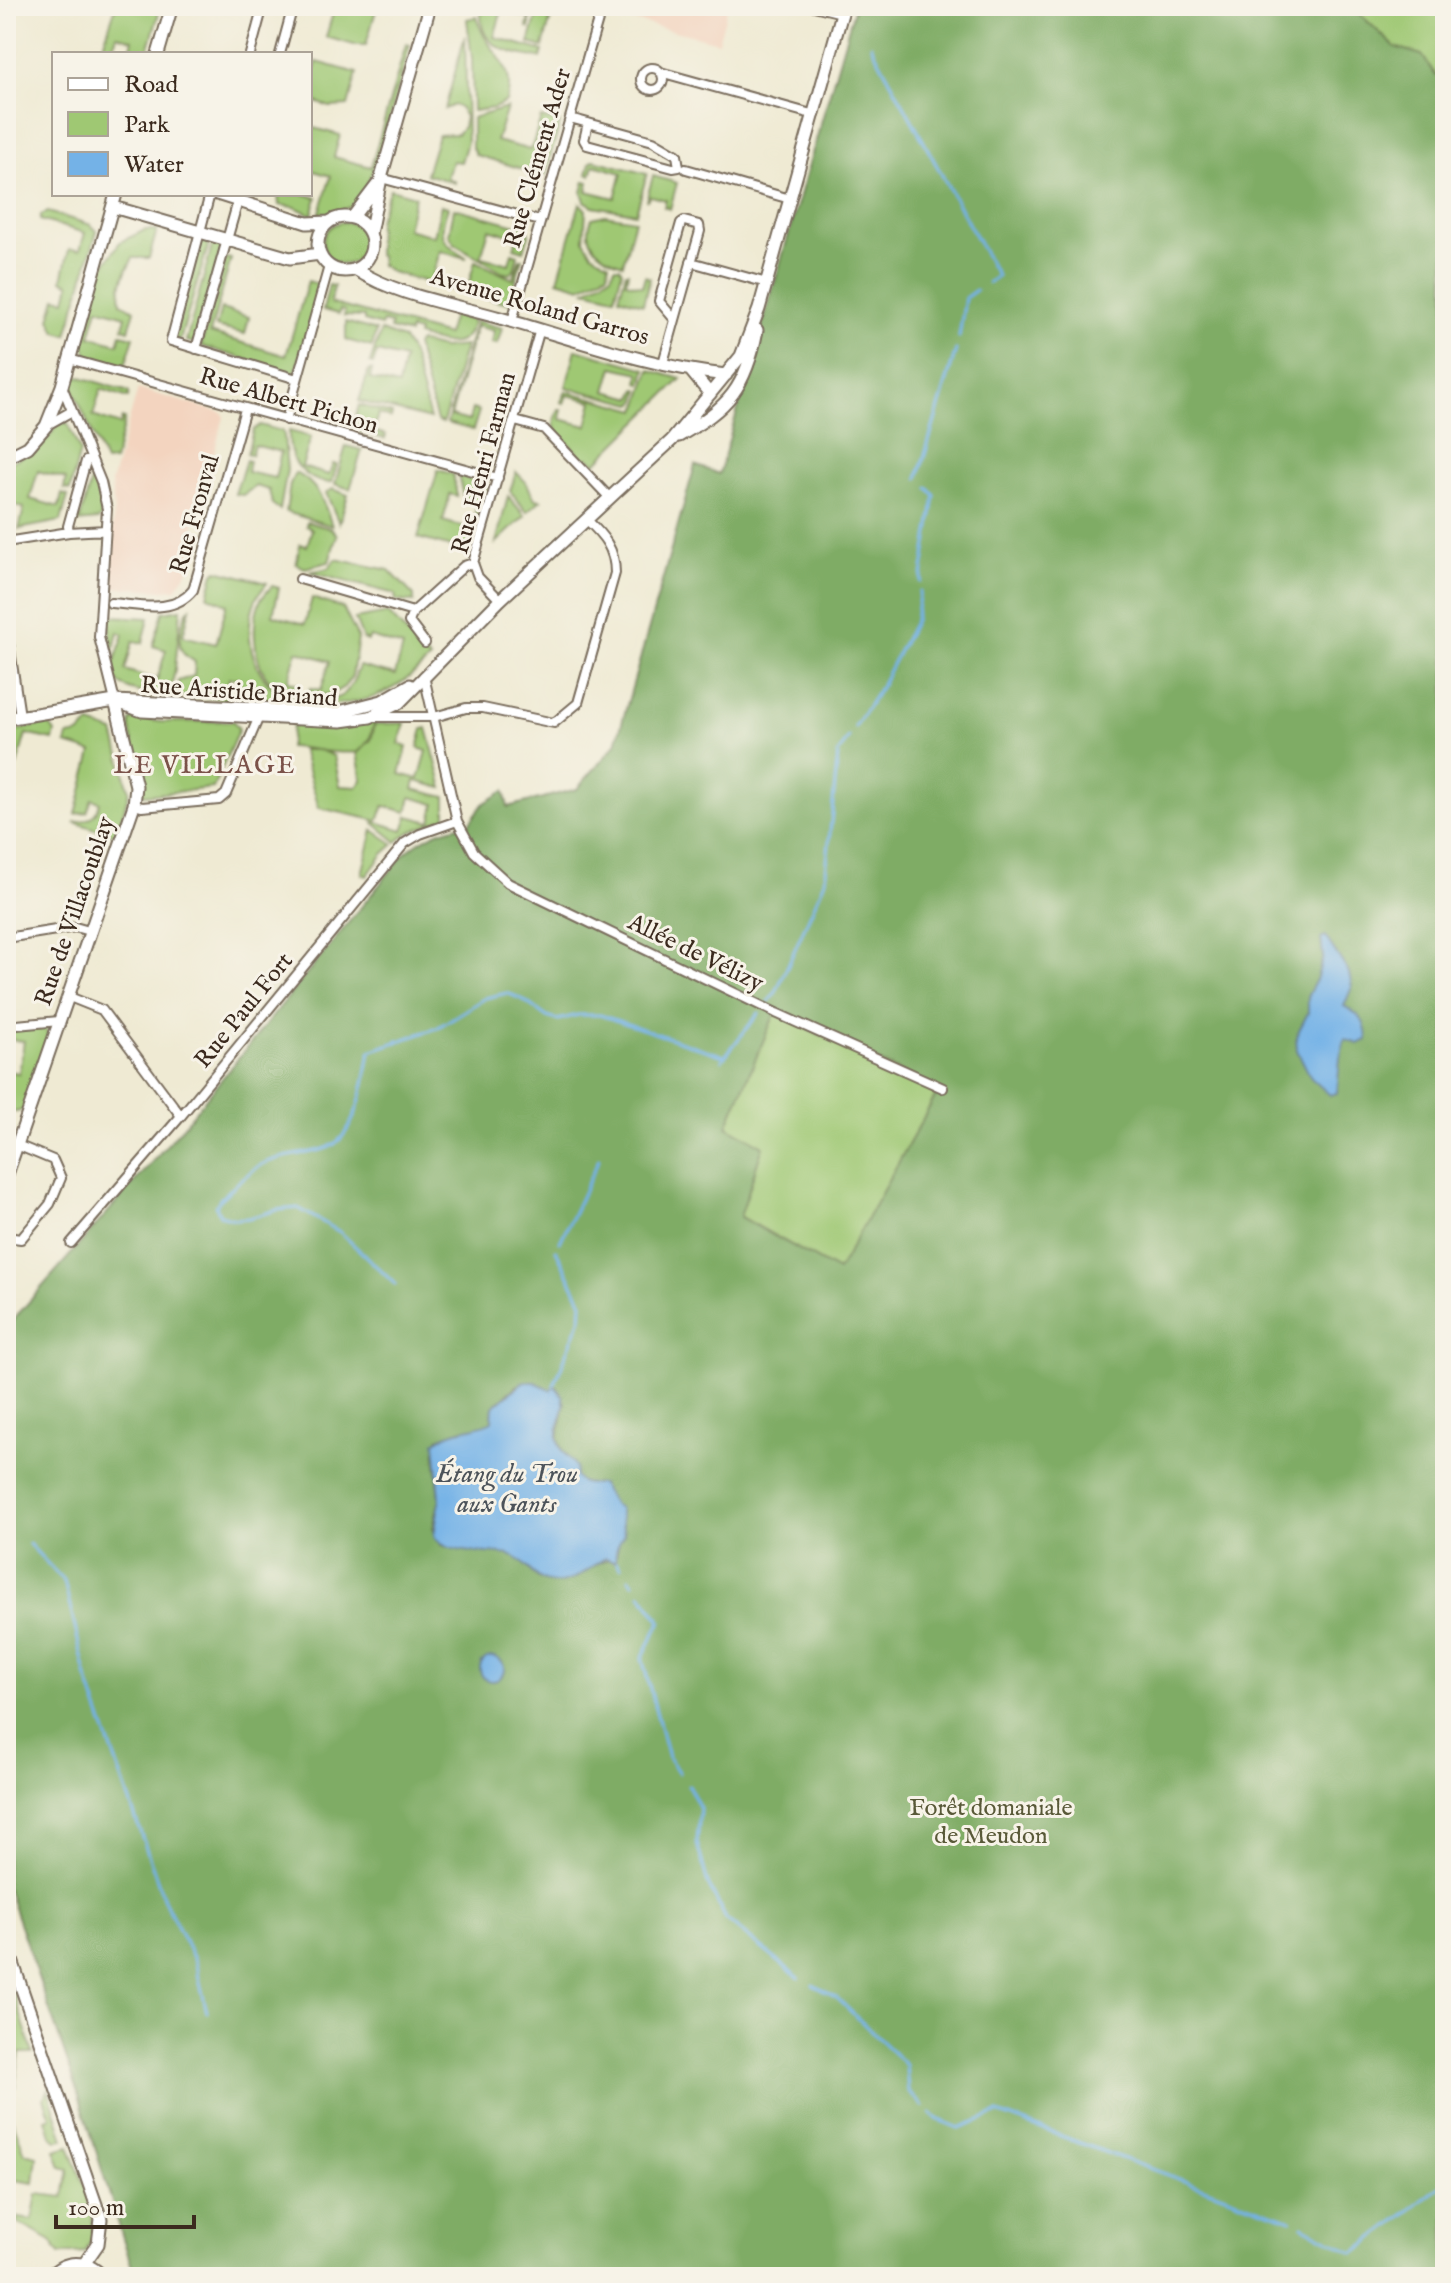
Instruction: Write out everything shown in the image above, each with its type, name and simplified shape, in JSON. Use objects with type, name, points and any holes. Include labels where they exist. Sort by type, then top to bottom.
[{"type":"street","points":[[159,52],[172,6]]},
{"type":"street","points":[[251,52],[263,6]]},
{"type":"street","points":[[281,52],[293,6]]},
{"type":"street","points":[[329,222],[318,240],[320,254],[329,266],[342,271],[355,269],[366,260],[372,245],[370,234],[381,178],[430,6]]},
{"type":"street","name":"Rue Clément Ader","points":[[512,321],[602,6]]},
{"type":"street","points":[[731,398],[752,358],[759,309],[843,10],[814,6]]},
{"type":"street","points":[[660,72],[815,115]]},
{"type":"street","points":[[570,118],[653,141],[677,155],[679,167],[587,145],[584,140],[588,123]]},
{"type":"street","points":[[686,169],[790,199]]},
{"type":"street","points":[[352,218],[381,178]]},
{"type":"street","points":[[381,178],[540,221]]},
{"type":"street","points":[[6,458],[28,447],[46,426],[62,386],[116,196]]},
{"type":"street","points":[[209,196],[170,338],[174,344],[297,379]]},
{"type":"street","points":[[196,349],[239,197],[307,223],[352,218],[363,224],[370,234]]},
{"type":"street","points":[[113,207],[290,258],[320,254]]},
{"type":"street","points":[[663,363],[700,231],[699,225],[684,221],[659,301],[675,320]]},
{"type":"street","points":[[366,260],[376,282]]},
{"type":"street","points":[[691,262],[767,283]]},
{"type":"street","points":[[286,420],[329,266]]},
{"type":"street","name":"Avenue Roland Garros","points":[[355,269],[376,282],[512,321],[691,371],[726,375]]},
{"type":"street","name":"Rue Aristide Briand","points":[[261,712],[341,721],[370,717],[399,703],[500,600],[672,440],[743,353],[759,309]]},
{"type":"street","name":"Rue Henri Farman","points":[[500,600],[478,577],[473,563],[540,329]]},
{"type":"street","name":"Rue Albert Pichon","points":[[69,359],[498,478]]},
{"type":"street","points":[[691,371],[710,394],[731,398]]},
{"type":"street","points":[[726,375],[732,382],[731,398]]},
{"type":"street","points":[[6,719],[115,701],[99,637],[107,509],[105,495],[62,386]]},
{"type":"street","name":"Rue Aristide Briand","points":[[672,440],[731,398]]},
{"type":"street","name":"Rue Fronval","points":[[111,603],[166,607],[186,600],[193,590],[245,409]]},
{"type":"street","points":[[46,426],[72,411]]},
{"type":"street","points":[[515,421],[539,426],[610,498]]},
{"type":"street","points":[[69,532],[86,461],[91,458]]},
{"type":"street","points":[[370,717],[434,717],[466,708],[483,708],[554,723],[578,703],[615,573],[612,548],[587,520]]},
{"type":"street","points":[[6,542],[69,532],[106,530]]},
{"type":"street","points":[[425,643],[409,622],[413,612],[464,566],[473,563]]},
{"type":"street","points":[[300,579],[413,612]]},
{"type":"street","points":[[6,624],[20,716]]},
{"type":"street","name":"Rue Aristide Briand","points":[[115,701],[142,711],[339,712],[360,708],[401,692],[424,676]]},
{"type":"street","name":"Allée de Vélizy","points":[[424,676],[457,821],[474,852],[508,883],[776,1013],[943,1088]]},
{"type":"street","name":"Rue de Villacoublay","points":[[6,1177],[134,805],[136,786],[115,701]]},
{"type":"street","points":[[134,805],[142,807],[219,800],[226,794],[261,712]]},
{"type":"street","name":"Rue Paul Fort","points":[[71,1243],[181,1116],[405,843],[420,834],[457,821]]},
{"type":"street","points":[[6,938],[75,927],[89,931]]},
{"type":"street","points":[[67,996],[102,1010],[181,1116]]},
{"type":"street","points":[[6,1026],[59,1021]]},
{"type":"street","points":[[6,1237],[21,1239],[50,1204],[61,1178],[53,1160],[17,1145]]},
{"type":"street","points":[[6,1943],[101,2219],[98,2244],[84,2264]]},
{"type":"street","points":[[49,2277],[64,2265],[84,2264],[93,2267],[103,2277]]},
{"type":"street","points":[[6,2267],[23,2277]]},
{"type":"shaded area","points":[[616,6],[728,6],[718,42],[627,19],[628,16],[614,12]]},
{"type":"shaded area","points":[[138,389],[223,413],[224,417],[188,546],[192,551],[187,572],[176,589],[108,587],[114,510],[111,483]]},
{"type":"green space","points":[[116,6],[161,6],[148,52],[130,52],[133,40],[117,35],[112,52],[101,52]]},
{"type":"green space","points":[[335,6],[376,10],[366,45],[326,37]]},
{"type":"green space","points":[[482,6],[530,6],[530,28],[527,27],[529,18],[502,10],[494,37],[543,51],[541,58],[506,51],[489,39],[481,20]]},
{"type":"green space","points":[[533,6],[554,6],[543,47],[529,43],[536,19]]},
{"type":"green space","name":"Forêt domaniale de Meudon","points":[[855,6],[1351,6],[1395,47],[1422,55],[1436,76],[1445,74],[1445,2277],[135,2277],[78,2092],[6,1885],[6,1328],[181,1129],[405,853],[434,834],[468,825],[483,804],[504,791],[508,807],[577,789],[616,744],[695,465],[719,474]],"holes":[[[775,1013],[939,1090],[838,1271],[740,1217],[763,1146],[727,1126]],[[517,1385],[551,1390],[555,1385],[565,1403],[558,1438],[562,1450],[576,1467],[575,1477],[584,1483],[601,1484],[612,1504],[619,1508],[624,1534],[615,1559],[600,1562],[566,1582],[542,1580],[511,1555],[441,1545],[433,1528],[440,1498],[435,1454],[438,1438],[464,1429],[477,1430],[492,1421],[493,1407]]]},
{"type":"green space","points":[[1351,6],[1445,6],[1445,74],[1436,76],[1422,55],[1395,47]]},
{"type":"green space","points":[[477,17],[486,39],[505,66],[509,88],[506,102],[494,108],[473,111],[467,19]]},
{"type":"green space","points":[[465,36],[467,142],[461,162],[452,161],[447,178],[455,183],[426,174],[438,135],[457,134],[463,127],[465,117],[460,108],[454,105],[445,109]]},
{"type":"green space","points":[[406,44],[410,45],[386,129],[362,193],[352,206],[319,215],[331,176],[312,171],[312,128],[340,135],[334,157],[371,167]]},
{"type":"green space","points":[[317,62],[357,73],[348,106],[330,107],[312,101],[312,78]]},
{"type":"green space","points":[[507,108],[496,141],[531,150],[541,118],[560,123],[545,176],[476,155],[472,148],[472,118]]},
{"type":"green space","points":[[594,160],[647,174],[636,213],[593,206],[585,201],[582,192],[585,181],[589,182],[587,191],[615,198],[622,173],[594,165],[591,175],[587,174]]},
{"type":"green space","points":[[653,176],[677,183],[670,209],[664,207],[666,200],[650,196],[646,201]]},
{"type":"green space","points":[[390,189],[415,196],[407,229],[434,236],[441,205],[448,207],[443,225],[444,237],[467,258],[440,251],[432,278],[463,288],[462,292],[391,272],[381,265],[380,256],[377,255],[378,221]]},
{"type":"green space","points":[[278,196],[317,198],[312,215],[295,207],[279,205]]},
{"type":"green space","points":[[580,203],[586,210],[584,240],[592,253],[609,263],[608,273],[581,287],[558,280]]},
{"type":"green space","points":[[454,208],[527,228],[529,234],[524,251],[514,248],[517,237],[489,229],[481,257],[509,264],[512,253],[518,255],[510,274],[455,244],[449,235]]},
{"type":"green space","points":[[48,212],[91,225],[97,231],[67,335],[56,332],[50,319],[56,298],[66,300],[70,284],[62,280],[69,249],[80,250],[85,233],[40,220],[41,215]]},
{"type":"green space","points":[[605,215],[635,220],[623,264],[608,258],[591,242],[589,227],[592,218]]},
{"type":"green space","points":[[344,222],[359,228],[365,243],[359,258],[344,264],[329,258],[323,243],[329,228]]},
{"type":"green space","points":[[145,230],[157,230],[149,258],[133,258],[121,285],[121,303],[135,310],[129,330],[123,328],[126,316],[98,308],[90,336],[118,344],[121,334],[134,337],[125,365],[87,355],[83,342],[104,266],[120,242]]},
{"type":"green space","points":[[202,241],[209,243],[180,340],[174,339]]},
{"type":"green space","points":[[213,243],[222,246],[194,343],[186,341]]},
{"type":"green space","points":[[226,258],[231,259],[210,333],[286,356],[308,281],[321,285],[295,374],[201,346]]},
{"type":"green space","points":[[520,259],[509,303],[466,293],[475,261],[513,279]]},
{"type":"green space","points":[[615,267],[620,267],[622,271],[615,297],[586,290],[611,275]]},
{"type":"green space","points":[[626,272],[626,282],[642,286],[645,276],[650,278],[643,304],[619,297]]},
{"type":"green space","points":[[329,285],[334,286],[330,303],[447,335],[453,315],[473,321],[464,338],[458,342],[435,341],[417,336],[418,332],[410,330],[409,334],[390,329],[391,324],[383,322],[381,326],[364,321],[364,317],[344,316],[345,311],[340,310],[339,314],[323,310]]},
{"type":"green space","points":[[221,309],[249,317],[245,334],[216,327]]},
{"type":"green space","points":[[476,321],[502,328],[497,344],[491,343],[494,331],[476,326],[451,416],[469,421],[472,409],[479,411],[473,430],[447,423]]},
{"type":"green space","points":[[346,322],[376,331],[372,347],[346,340]]},
{"type":"green space","points":[[381,331],[403,339],[412,354],[430,419],[359,401],[369,370],[372,370],[370,379],[398,386],[404,359],[377,352],[373,364],[370,363]]},
{"type":"green space","points":[[419,342],[442,348],[465,346],[443,423],[437,421],[416,345]]},
{"type":"green space","points":[[576,349],[646,369],[642,384],[638,383],[640,373],[613,367],[606,391],[633,398],[637,389],[640,390],[636,402],[633,404],[566,387]]},
{"type":"green space","points":[[650,370],[681,379],[595,464],[588,457],[584,460],[555,429],[559,409],[562,409],[560,419],[587,426],[593,401],[567,395],[564,403],[561,402],[566,391],[637,410]]},
{"type":"green space","points":[[74,375],[129,392],[128,398],[101,389],[93,416],[120,425],[125,419],[114,461],[105,462],[71,385]]},
{"type":"green space","points":[[359,405],[392,414],[391,418],[378,414],[374,431],[386,435],[385,439],[356,431],[354,423]]},
{"type":"green space","points":[[67,422],[80,451],[70,490],[64,489],[66,479],[38,471],[30,499],[59,507],[62,494],[68,496],[61,521],[19,529],[24,508],[6,502],[6,464],[36,449],[56,425]]},
{"type":"green space","points":[[260,425],[282,431],[284,435],[287,470],[280,510],[272,504],[269,490],[256,486],[243,495],[235,494],[246,460],[249,461],[247,472],[275,478],[281,452],[254,445],[251,455],[247,454],[253,430]]},
{"type":"green space","points":[[289,431],[311,437],[302,467],[329,475],[333,464],[337,465],[332,482],[319,481],[301,470],[291,452]]},
{"type":"green space","points":[[346,446],[362,450],[350,489],[335,484]]},
{"type":"green space","points":[[438,470],[453,474],[457,496],[450,494],[443,521],[470,529],[474,517],[481,519],[470,552],[418,538]]},
{"type":"green space","points":[[516,472],[526,482],[535,499],[541,500],[527,512],[510,491]]},
{"type":"green space","points":[[295,473],[315,488],[332,526],[286,512]]},
{"type":"green space","points":[[458,475],[487,486],[481,515],[475,513],[478,502],[463,496]]},
{"type":"green space","points":[[92,477],[100,496],[101,517],[77,522],[75,516],[80,519]]},
{"type":"green space","points":[[333,489],[348,495],[339,523],[326,493]]},
{"type":"green space","points":[[508,496],[525,516],[496,543]]},
{"type":"green space","points":[[307,522],[332,529],[337,535],[329,562],[305,568],[296,564],[300,544],[307,546],[312,529],[306,526]]},
{"type":"green space","points":[[335,559],[389,570],[414,596],[414,602],[396,601],[395,594],[310,572],[329,568]]},
{"type":"green space","points":[[217,570],[267,583],[257,597],[251,614],[251,645],[261,673],[283,694],[297,699],[295,703],[239,700],[240,678],[229,678],[227,699],[176,696],[178,681],[194,676],[195,662],[184,654],[180,644],[183,623],[190,608],[183,636],[216,644],[227,604],[208,596]]},
{"type":"green space","points":[[272,586],[279,588],[273,615],[305,624],[312,598],[343,608],[358,638],[352,676],[344,687],[332,694],[309,696],[310,688],[321,690],[330,661],[297,651],[288,681],[299,685],[298,694],[276,686],[264,673],[257,654],[255,620],[260,601]]},
{"type":"green space","points":[[181,609],[170,695],[143,693],[118,682],[114,665],[124,634],[118,632],[112,656],[109,616],[149,618],[143,643],[133,641],[125,670],[157,680],[166,650],[153,646],[163,612]]},
{"type":"green space","points":[[388,613],[430,659],[402,682],[375,697],[344,704],[308,705],[309,699],[329,699],[342,695],[351,685],[359,666],[395,675],[403,647],[370,637],[368,641],[363,639],[355,619]]},
{"type":"green space","points":[[137,718],[161,722],[233,721],[239,729],[213,788],[143,793],[130,728],[130,721]]},
{"type":"green space","points":[[293,723],[374,723],[370,739],[359,752],[350,753],[289,747]]},
{"type":"green space","points":[[405,723],[399,744],[407,747],[400,774],[419,779],[427,751],[418,748],[423,729],[427,728],[443,788],[415,781],[413,789],[446,797],[446,817],[408,833],[397,842],[374,823],[375,820],[319,808],[302,750],[319,750],[334,756],[340,786],[357,787],[362,780],[357,753],[371,740],[375,724]],"holes":[[[411,797],[435,804],[431,822],[408,816],[403,830],[377,822],[384,806],[407,812]]]},
{"type":"green space","points":[[49,724],[55,732],[53,740],[26,734],[17,765],[11,763],[12,758],[6,756],[6,732]]},
{"type":"green space","points":[[90,724],[114,732],[129,791],[117,836],[74,822],[91,817],[100,802],[92,799],[87,812],[76,814],[92,752],[66,744],[68,736],[79,734]]},
{"type":"green space","points":[[373,830],[394,844],[367,876],[362,874]]},
{"type":"green space","points":[[775,1013],[939,1090],[838,1271],[740,1216],[763,1146],[727,1126]]},
{"type":"green space","points":[[45,1027],[49,1037],[25,1109],[6,1112],[6,1071],[19,1073],[24,1041],[6,1039],[6,1031]]},
{"type":"green space","points":[[6,1970],[33,2053],[20,2053],[15,2087],[6,2090],[6,2055],[12,2056],[18,2027],[6,2024]]},
{"type":"green space","points":[[48,2089],[64,2139],[57,2140],[51,2135],[46,2119],[51,2117],[44,2098]]},
{"type":"green space","points":[[6,2103],[25,2153],[37,2156],[34,2183],[9,2179],[6,2187]]},
{"type":"green space","points":[[69,2146],[89,2199],[93,2227],[85,2252],[60,2254],[51,2241],[6,2216],[32,2220],[37,2194],[64,2197],[69,2169],[61,2167],[55,2150]]},
{"type":"water","points":[[1325,936],[1349,973],[1352,987],[1344,1006],[1362,1019],[1367,1040],[1358,1044],[1345,1039],[1337,1093],[1330,1095],[1311,1078],[1297,1050],[1296,1036],[1308,1013],[1308,995],[1323,957],[1321,938]]},
{"type":"water","name":"Étang du Trou aux Gants","points":[[523,1382],[535,1382],[551,1390],[554,1385],[564,1406],[558,1440],[576,1467],[575,1477],[584,1483],[601,1484],[619,1508],[624,1534],[616,1551],[617,1562],[605,1558],[562,1583],[540,1579],[515,1557],[456,1550],[439,1542],[434,1535],[440,1498],[435,1442],[448,1434],[492,1421],[493,1407]]},
{"type":"water","points":[[492,1657],[503,1664],[504,1669],[497,1680],[492,1681],[481,1674],[480,1669],[487,1658]]},
{"type":"waterway","points":[[871,45],[997,276],[988,283]]},
{"type":"waterway","points":[[959,337],[965,298],[976,290]]},
{"type":"waterway","points":[[918,478],[956,350]]},
{"type":"waterway","points":[[921,582],[935,495],[928,488]]},
{"type":"waterway","points":[[855,727],[881,686],[915,620],[920,591]]},
{"type":"waterway","points":[[769,1001],[776,992],[825,881],[838,754],[849,737]]},
{"type":"waterway","points":[[395,1284],[340,1232],[298,1208],[235,1219],[220,1215],[216,1206],[240,1180],[263,1164],[324,1149],[344,1134],[358,1108],[370,1051],[437,1028],[485,998],[507,993],[522,999],[547,1017],[558,1020],[578,1015],[600,1015],[724,1056]]},
{"type":"waterway","points":[[722,1060],[759,1013]]},
{"type":"waterway","points":[[560,1242],[599,1159]]},
{"type":"waterway","points":[[554,1385],[581,1318],[582,1302],[556,1250]]},
{"type":"waterway","points":[[29,1544],[64,1581],[87,1678],[164,1900],[195,1961],[207,2012]]},
{"type":"waterway","points":[[617,1562],[621,1567]]},
{"type":"waterway","points":[[629,1578],[633,1583]]},
{"type":"waterway","points":[[641,1594],[661,1621],[642,1658],[668,1757],[679,1773]]},
{"type":"waterway","points":[[688,1785],[700,1808],[697,1843],[708,1884],[726,1919],[799,1978]]},
{"type":"waterway","points":[[813,1985],[837,1998],[906,2065],[908,2091],[923,2106]]},
{"type":"waterway","points":[[931,2113],[937,2119],[959,2128],[998,2113],[1291,2220]]},
{"type":"waterway","points":[[1303,2226],[1354,2253],[1445,2183]]},
{"type":"district","name":"LE VILLAGE","points":[[205,764]]}]
